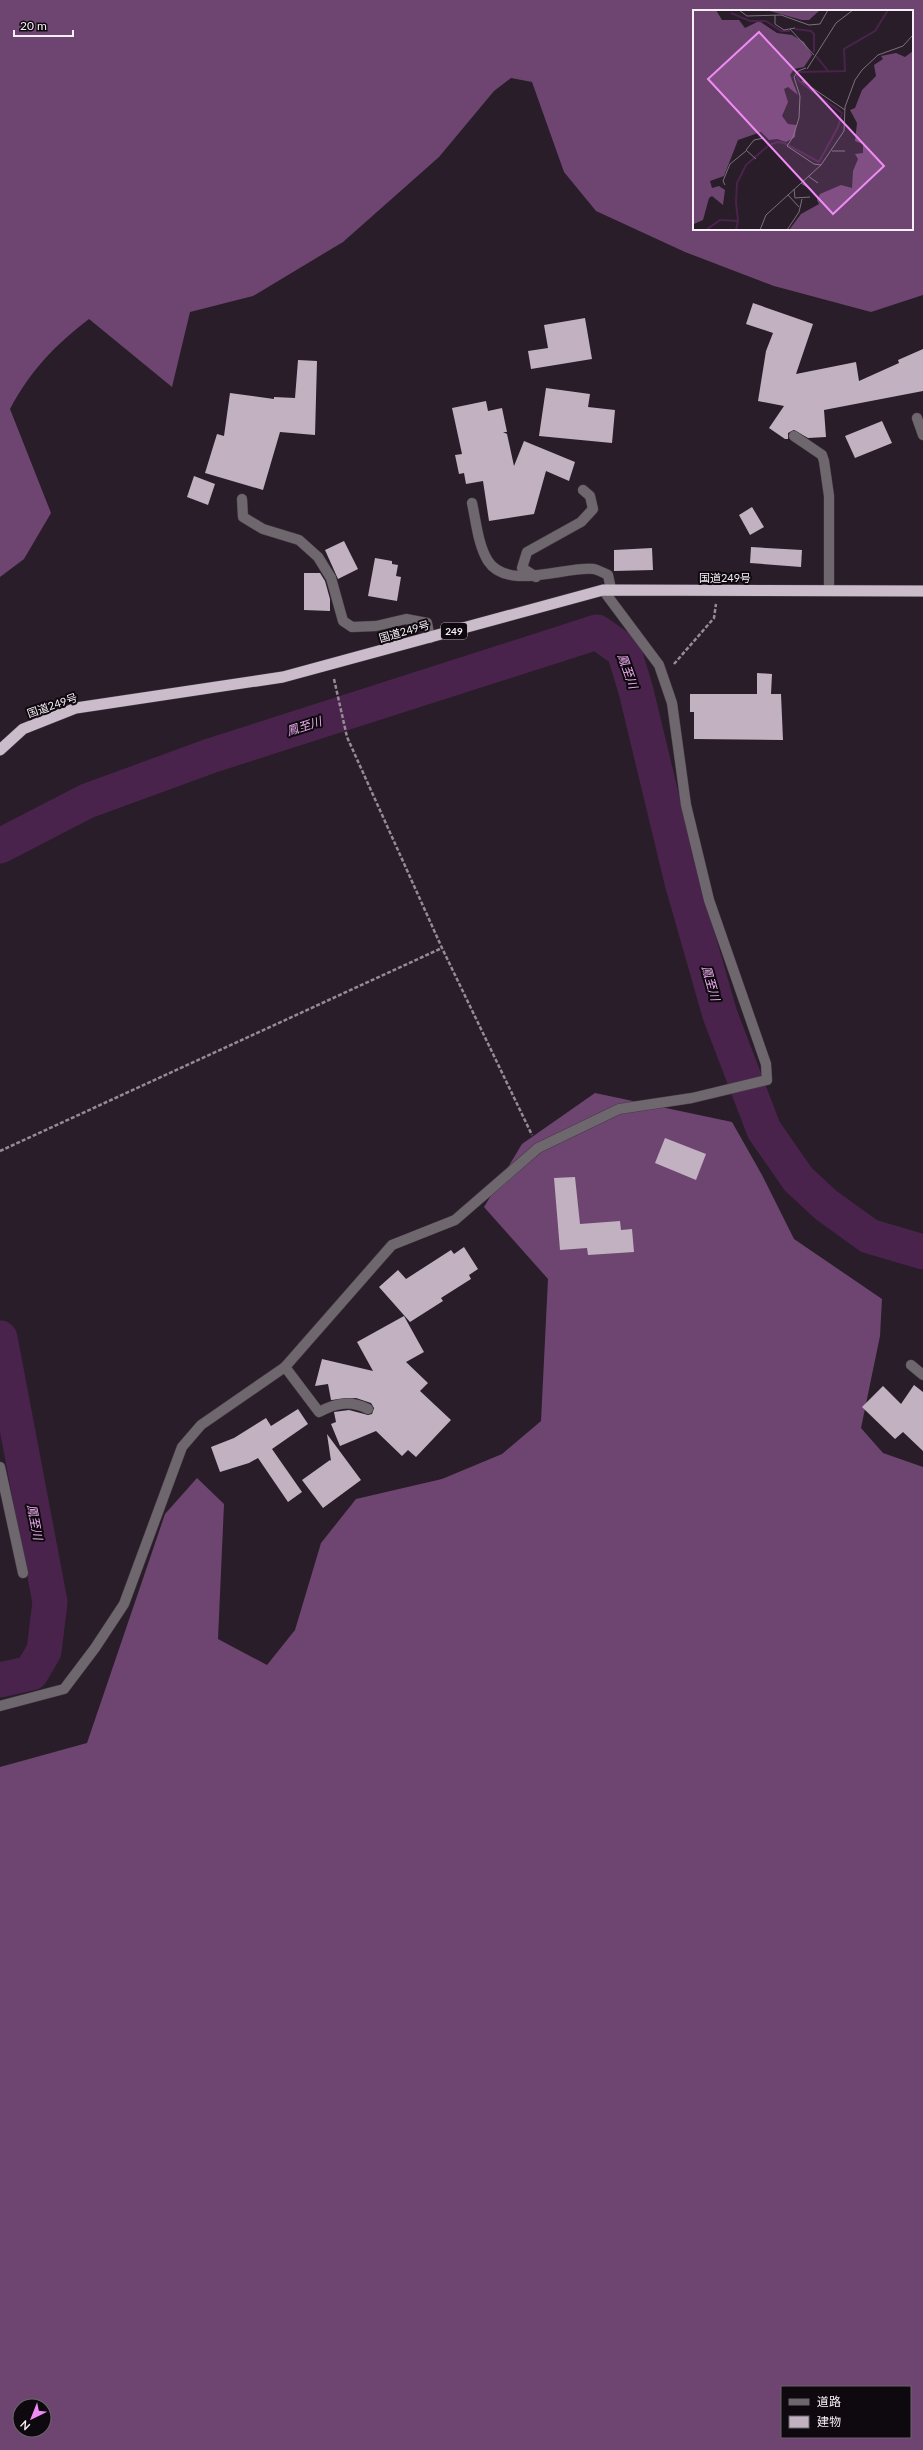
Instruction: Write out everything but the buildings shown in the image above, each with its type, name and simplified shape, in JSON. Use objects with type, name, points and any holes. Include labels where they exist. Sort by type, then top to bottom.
[{"type":"highway","name":"国道249号","points":[[0,750],[23,729],[76,708],[283,677],[607,590],[923,591]]},
{"type":"street","points":[[917,418],[923,435]]},
{"type":"street","points":[[794,436],[822,455],[824,461],[829,496],[829,590]]},
{"type":"street","points":[[536,577],[522,568],[527,552],[581,522],[593,509],[590,496],[583,490]]},
{"type":"street","points":[[242,499],[243,517],[263,529],[299,540],[318,557],[335,591],[343,621],[352,627],[376,626],[406,619],[426,623],[430,638]]},
{"type":"street","points":[[0,1706],[64,1689],[95,1648],[124,1604],[182,1447],[201,1425],[285,1367],[392,1245],[455,1220],[538,1148],[619,1110],[692,1098],[767,1080],[766,1064],[709,900],[686,804],[672,703],[659,665],[607,590],[608,575],[594,569],[536,577],[500,572],[489,562],[483,549],[472,503]]},
{"type":"street","points":[[911,1366],[923,1375]]},
{"type":"street","points":[[285,1367],[319,1412],[344,1403],[357,1403],[368,1409]]},
{"type":"street","points":[[0,1467],[23,1573]]},
{"type":"path","points":[[663,677],[714,618],[718,590]]},
{"type":"path","points":[[331,665],[347,737],[442,948],[538,1148]]},
{"type":"path","points":[[0,1151],[442,948]]},
{"type":"shaded area","points":[[0,0],[923,0],[923,295],[871,312],[774,286],[685,252],[596,211],[564,172],[532,82],[511,78],[494,91],[439,157],[343,242],[253,296],[190,312],[172,387],[89,319],[54,349],[26,382],[10,409],[51,513],[24,559],[0,577]]},
{"type":"shaded area","points":[[595,1093],[732,1122],[762,1175],[794,1239],[882,1299],[880,1336],[861,1428],[883,1453],[923,1467],[923,2450],[0,2450],[0,1767],[87,1743],[165,1514],[197,1478],[224,1504],[218,1639],[267,1665],[295,1630],[321,1543],[356,1499],[442,1479],[502,1454],[541,1421],[548,1279],[484,1207],[522,1144]]},
{"type":"waterway","name":"鳳至川","points":[[0,846],[87,801],[210,756],[597,632],[624,651],[636,691],[682,882],[720,1015],[764,1130],[798,1179],[826,1205],[869,1236],[923,1252]]},
{"type":"waterway","name":"鳳至川","points":[[0,1338],[50,1602],[44,1651],[31,1673],[0,1680]]}]
